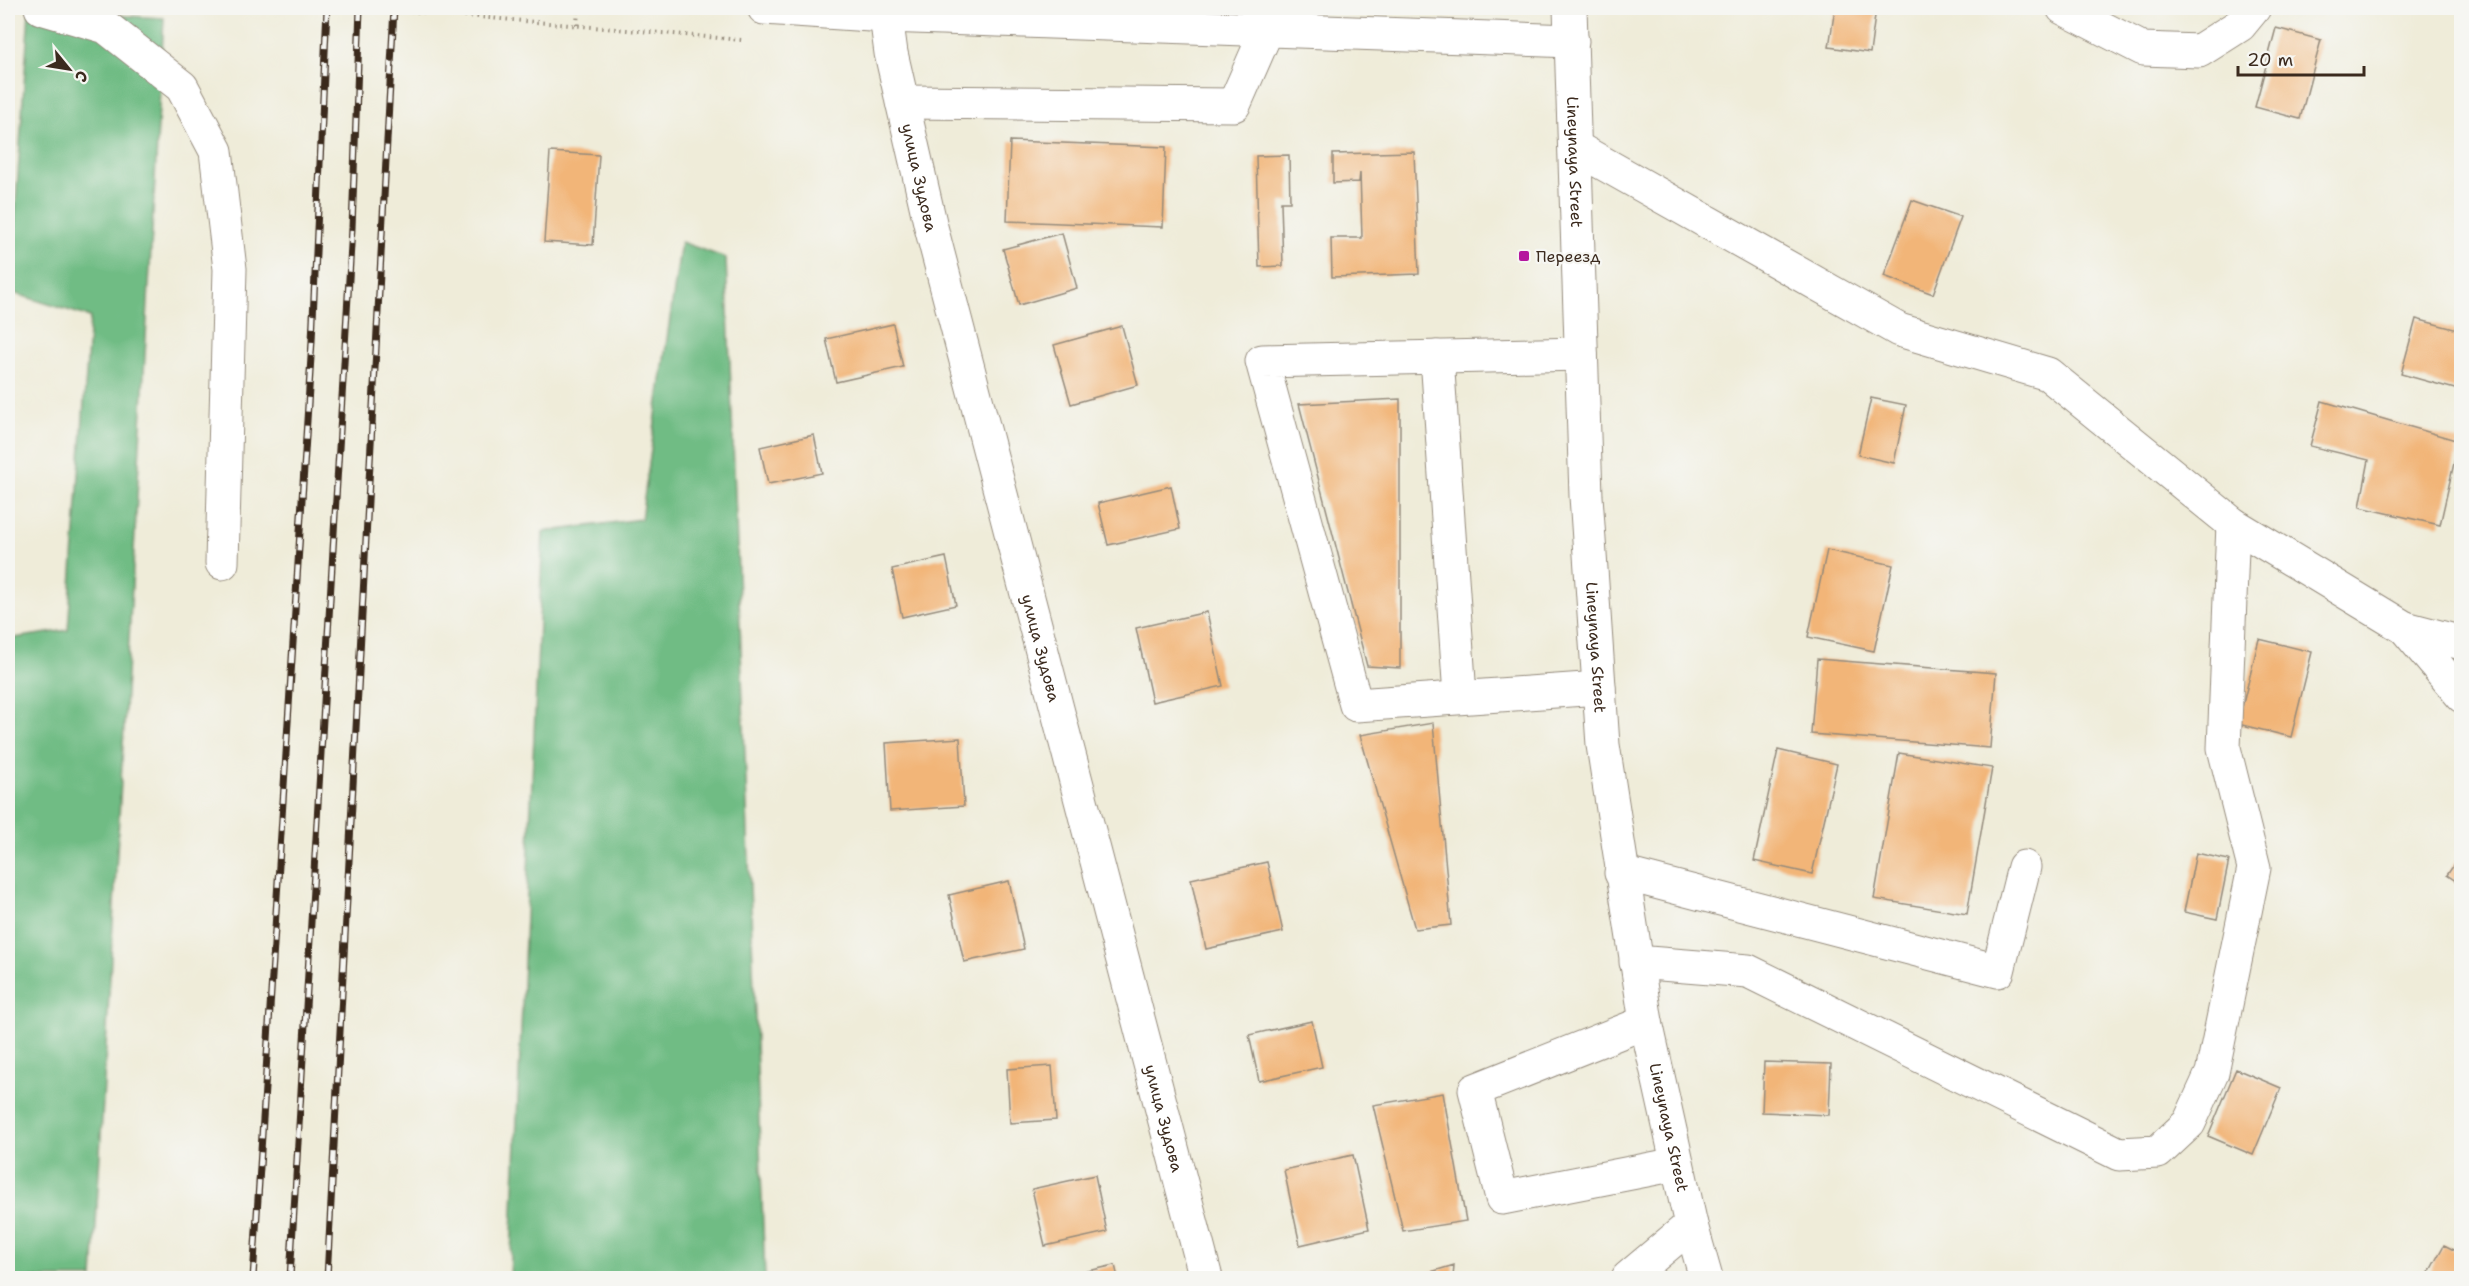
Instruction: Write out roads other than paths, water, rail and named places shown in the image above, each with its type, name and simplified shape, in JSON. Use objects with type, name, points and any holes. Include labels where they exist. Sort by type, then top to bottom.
[{"type":"street","points":[[41,8],[105,27],[182,87],[216,151],[230,269],[222,563]]},
{"type":"street","points":[[764,8],[886,16],[1572,41]]},
{"type":"street","name":"Lineynaya Street","points":[[1570,8],[1586,496],[1603,745],[1621,873],[1646,1022],[1691,1225],[1706,1278]]},
{"type":"street","points":[[2063,8],[2143,49],[2199,51],[2240,25],[2254,8]]},
{"type":"street","name":"улица Зудова","points":[[886,16],[891,53],[931,227],[1005,519],[1206,1278]]},
{"type":"street","points":[[902,102],[1234,105],[1267,30]]},
{"type":"street","points":[[1576,148],[1899,330],[2048,374],[2233,524],[2405,628],[2462,643]]},
{"type":"street","points":[[1581,354],[1262,361],[1356,705],[1599,688]]},
{"type":"street","points":[[1437,357],[1460,696]]},
{"type":"street","points":[[1636,962],[1748,971],[2119,1154],[2158,1152],[2189,1123],[2212,1074],[2254,868],[2224,748],[2233,524]]},
{"type":"street","points":[[2405,628],[2462,696]]},
{"type":"street","points":[[1621,873],[1998,971],[2024,867]]},
{"type":"street","points":[[1646,1022],[1475,1090],[1502,1198],[1677,1164]]},
{"type":"street","points":[[1628,1278],[1691,1225]]},
{"type":"railway","points":[[253,1278],[312,341],[327,8]]},
{"type":"railway","points":[[290,1278],[352,228],[360,8]]},
{"type":"railway","points":[[327,1278],[394,8]]},
{"type":"place","name":"Переезд","points":[[1524,256]]}]
